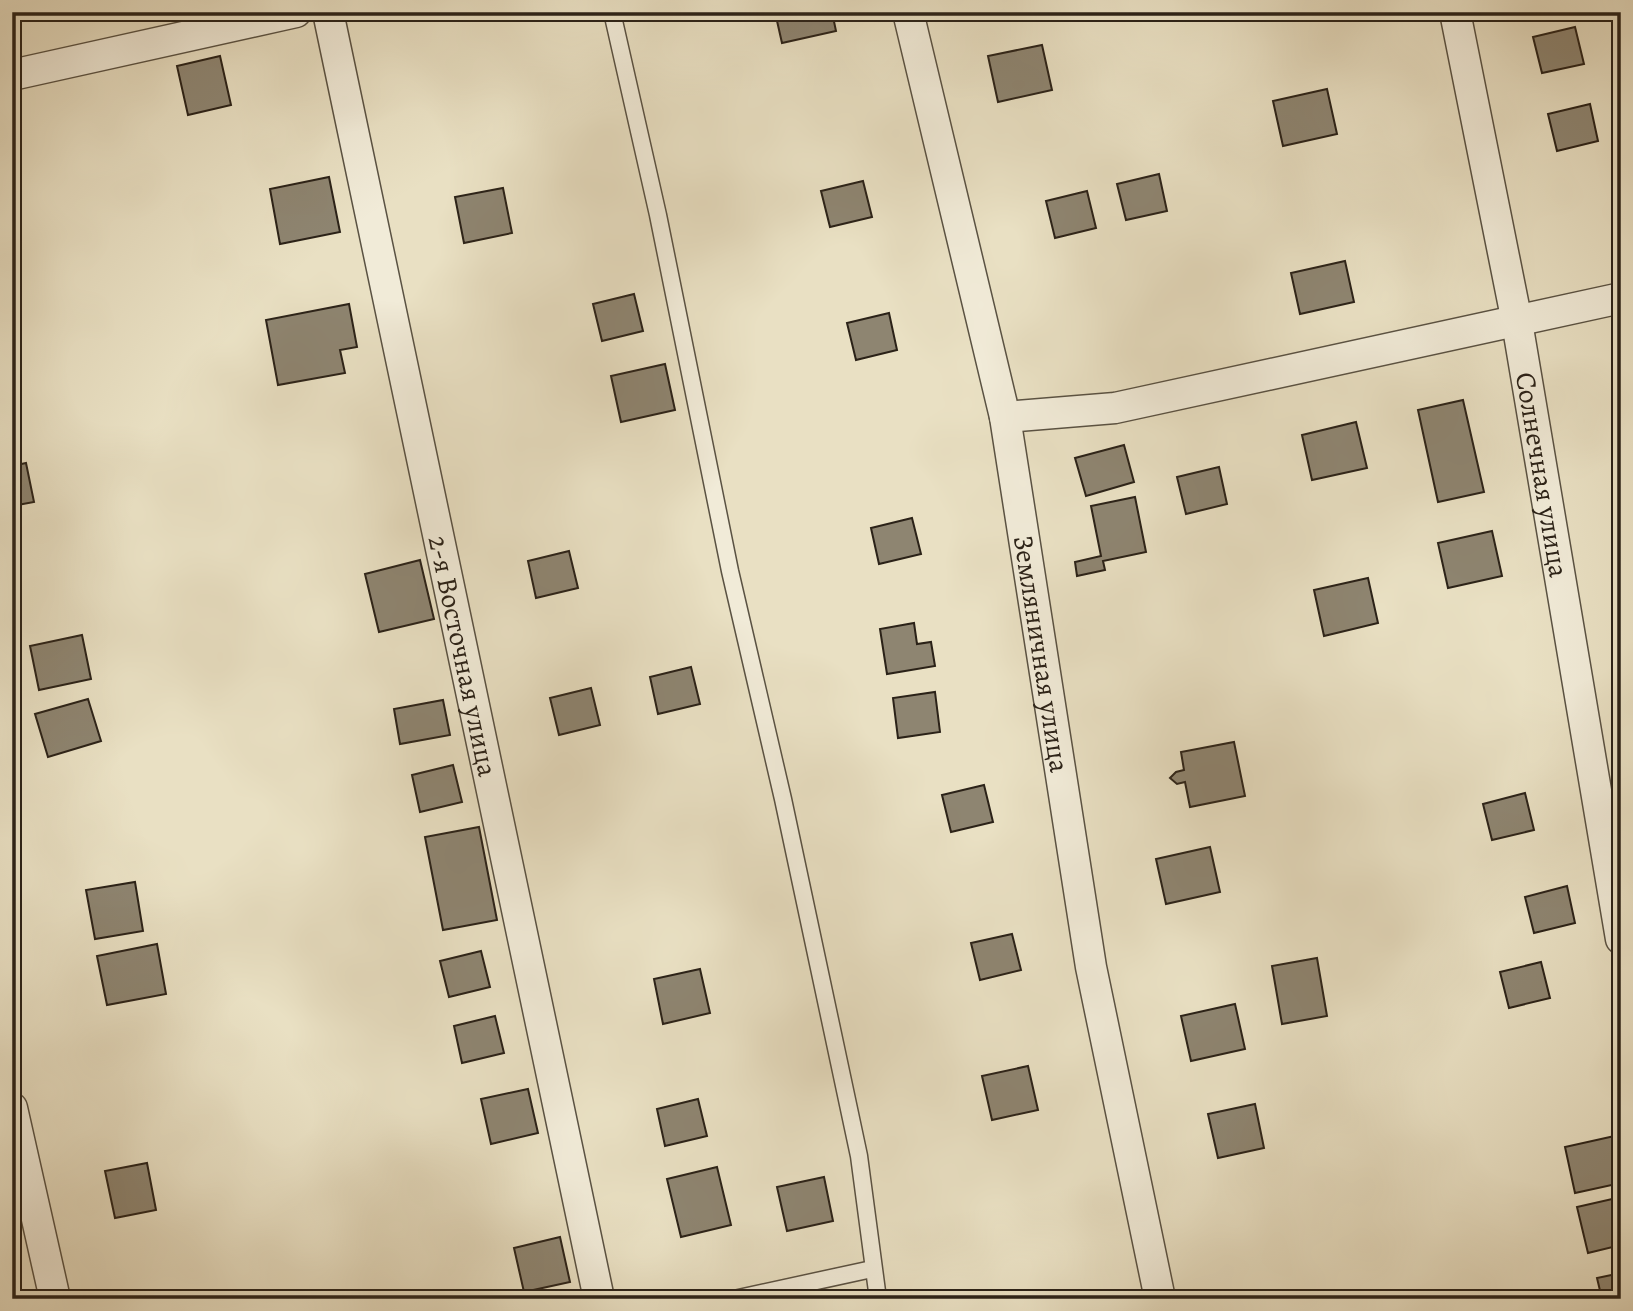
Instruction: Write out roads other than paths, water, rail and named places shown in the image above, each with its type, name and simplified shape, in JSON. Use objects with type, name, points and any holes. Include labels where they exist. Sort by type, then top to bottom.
[{"type":"street","points":[[12,75],[296,12]]},
{"type":"street","name":"2-я Восточная улица","points":[[328,12],[599,1299]]},
{"type":"street","name":"Земляничная улица","points":[[908,12],[1005,417],[1091,967],[1160,1299]]},
{"type":"street","name":"Солнечная улица","points":[[1455,12],[1517,321],[1621,939]]},
{"type":"street","points":[[1005,417],[1115,408],[1621,298]]},
{"type":"street","points":[[12,1108],[55,1299]]},
{"type":"lane","points":[[612,12],[659,215],[730,571],[783,799],[859,1156],[878,1299]]},
{"type":"lane","points":[[734,1299],[872,1269]]}]
